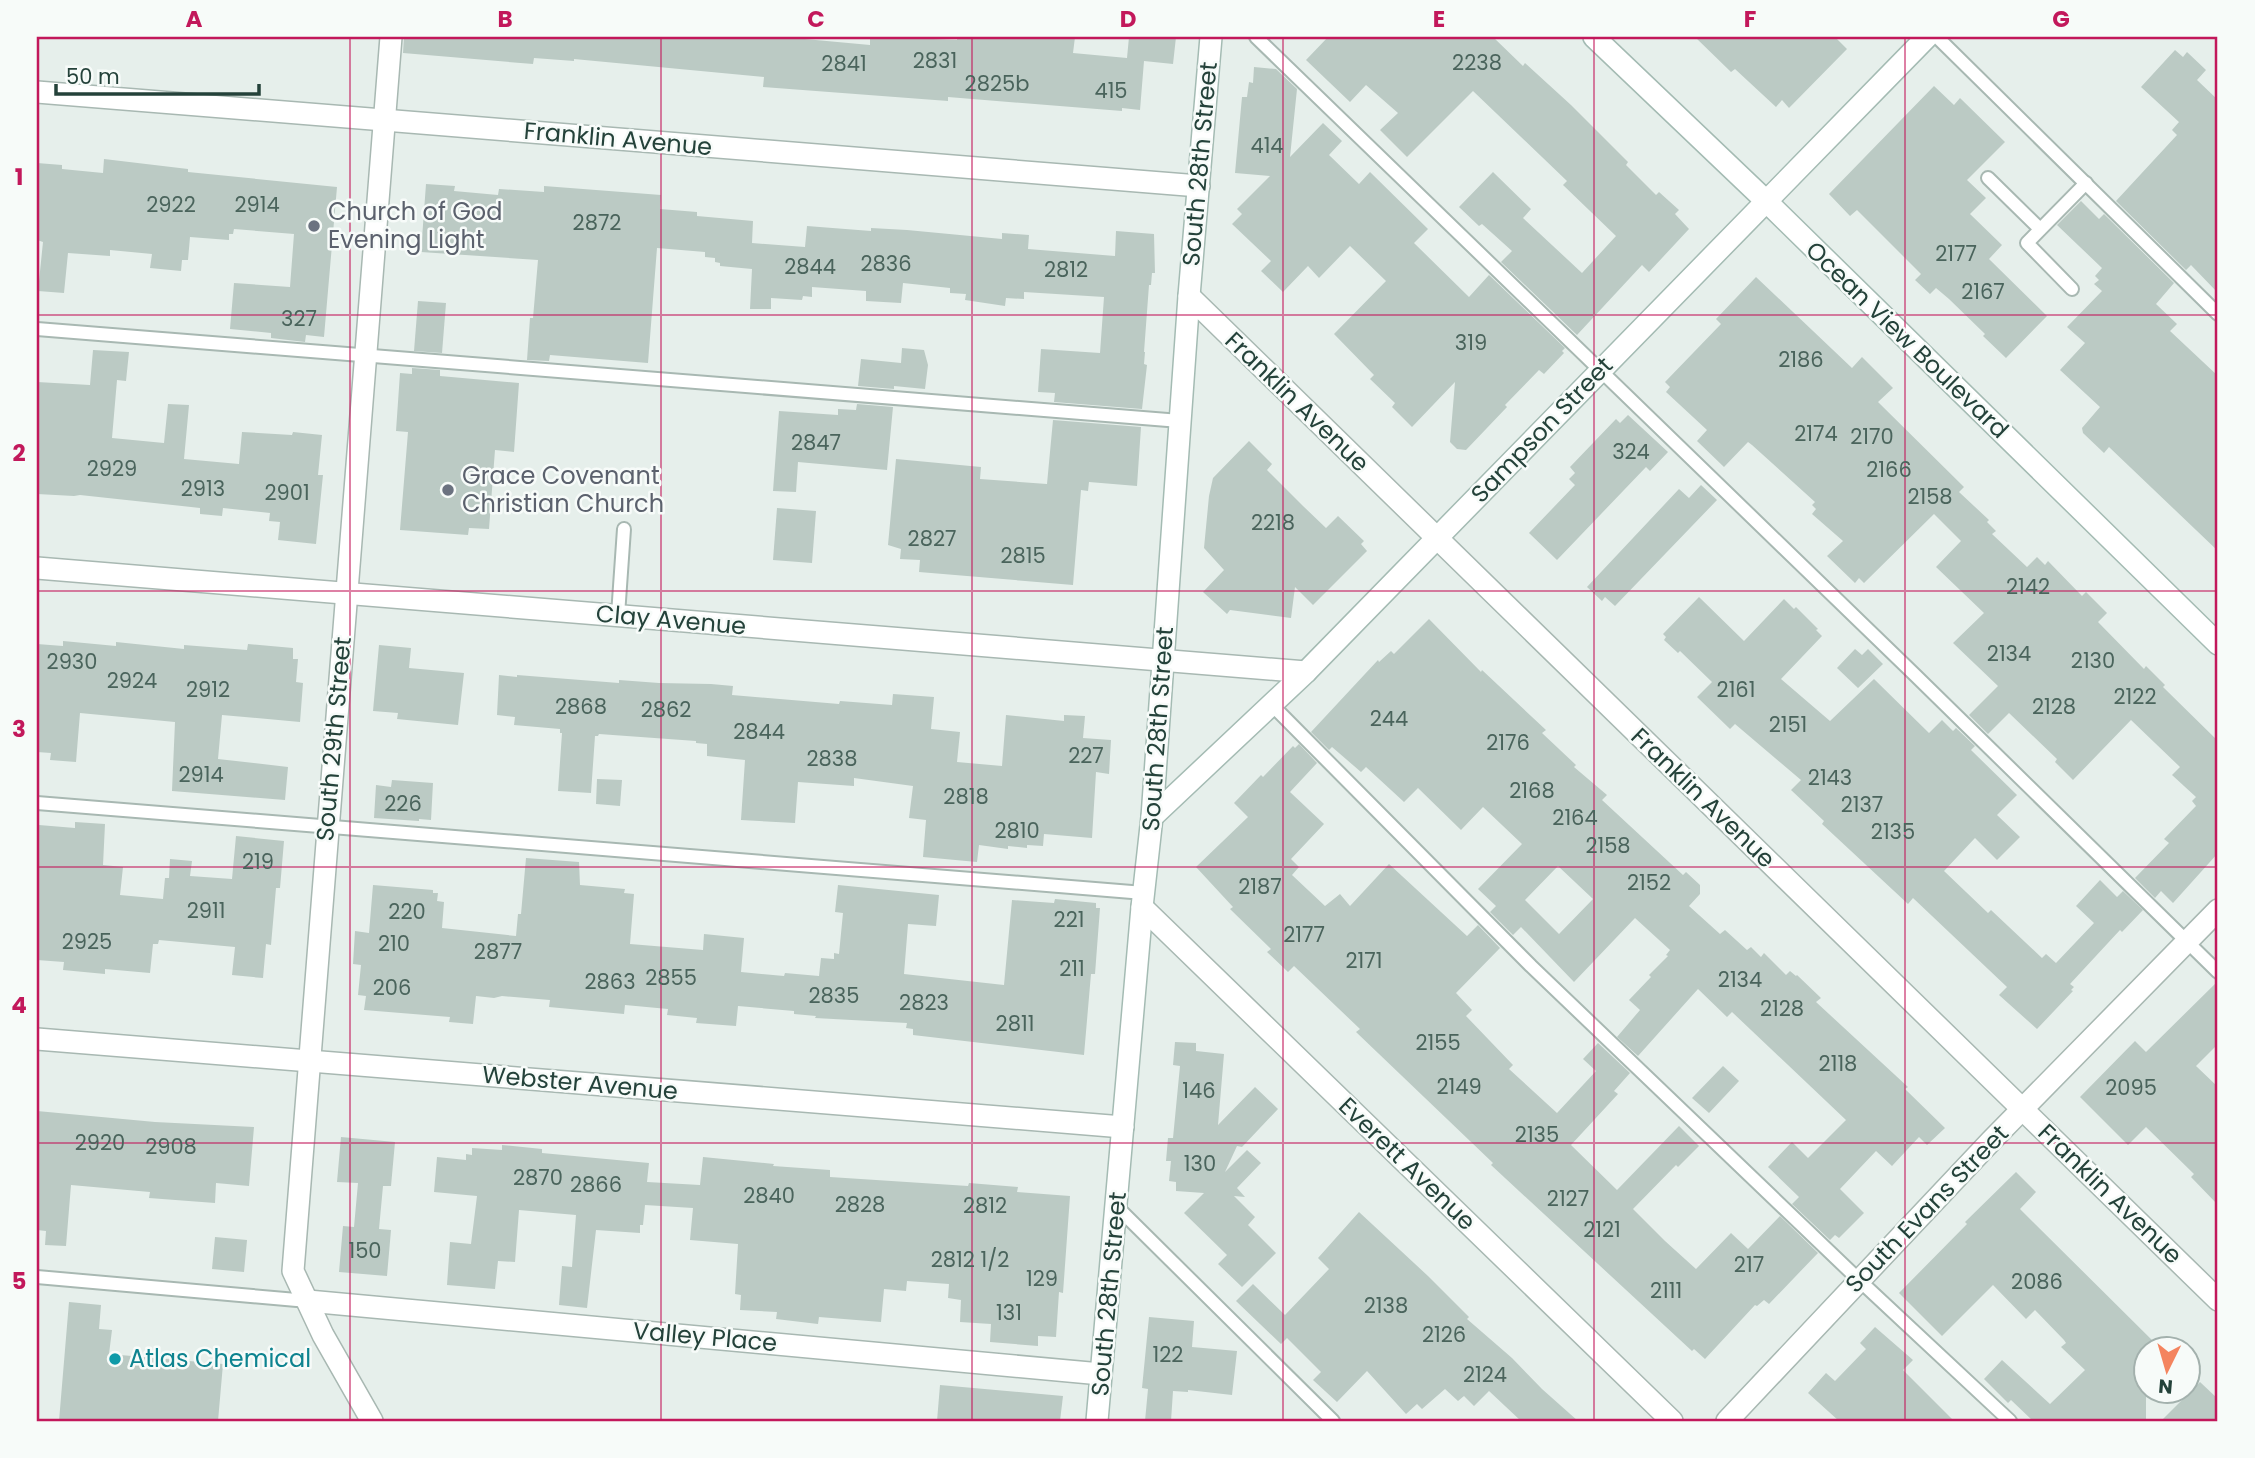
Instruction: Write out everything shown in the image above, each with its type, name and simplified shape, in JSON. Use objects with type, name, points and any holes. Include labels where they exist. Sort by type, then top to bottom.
[{"type":"street","name":"South 29th Street","points":[[372,1421],[323,1335],[293,1271],[391,37]]},
{"type":"street","name":"South 28th Street","points":[[1097,1421],[1152,817],[1210,37]]},
{"type":"street","name":"Ocean View Boulevard","points":[[1594,37],[1766,201],[2218,644]]},
{"type":"street","name":"Sampson Street","points":[[1152,817],[1306,672],[1927,37]]},
{"type":"street","name":"Franklin Avenue","points":[[37,92],[1199,186]]},
{"type":"street","name":"Franklin Avenue","points":[[1189,296],[2218,1300]]},
{"type":"street","name":"Clay Avenue","points":[[37,568],[1306,672]]},
{"type":"street","name":"Everett Avenue","points":[[1143,900],[1672,1421]]},
{"type":"street","name":"South Evans Street","points":[[1727,1421],[2023,1109],[2218,910]]},
{"type":"street","name":"Webster Avenue","points":[[37,1039],[1124,1128]]},
{"type":"street","name":"Valley Place","points":[[308,1301],[1101,1374]]},
{"type":"lane","points":[[1256,37],[2218,972]]},
{"type":"lane","points":[[1937,37],[2218,314]]},
{"type":"lane","points":[[1988,178],[2040,229]]},
{"type":"lane","points":[[2072,289],[2026,243],[2086,183]]},
{"type":"lane","points":[[37,330],[1180,421]]},
{"type":"lane","points":[[618,615],[624,530]]},
{"type":"lane","points":[[1271,704],[1531,966],[2010,1421]]},
{"type":"lane","points":[[37,803],[1143,900]]},
{"type":"lane","points":[[1117,1207],[1333,1421]]},
{"type":"lane","points":[[37,1277],[308,1301]]},
{"type":"building","points":[[404,37],[795,37],[870,45],[870,38],[885,37],[957,40],[957,37],[1075,37],[1073,53],[1127,58],[1129,37],[1176,37],[1173,64],[1144,61],[1140,110],[1122,108],[1122,111],[948,97],[948,101],[763,87],[764,77],[574,59],[534,58],[533,64],[403,53]]},
{"type":"building","points":[[1328,37],[1493,37],[1523,66],[1525,63],[1571,105],[1628,162],[1626,165],[1656,195],[1659,192],[1679,210],[1675,214],[1689,229],[1649,272],[1642,265],[1577,335],[1501,262],[1512,251],[1459,207],[1493,172],[1531,209],[1523,218],[1582,273],[1616,236],[1563,185],[1567,181],[1473,91],[1407,157],[1380,130],[1398,113],[1366,85],[1350,102],[1306,60]]},
{"type":"building","points":[[1695,37],[1835,37],[1847,49],[1789,108],[1782,100],[1776,107],[1735,69],[1731,72]]},
{"type":"building","points":[[2175,50],[2183,57],[2187,52],[2206,70],[2197,80],[2218,100],[2218,293],[2191,265],[2186,270],[2116,201],[2177,135],[2172,130],[2179,122],[2141,87]]},
{"type":"building","points":[[1254,67],[1276,69],[1297,89],[1290,157],[1323,123],[1342,141],[1329,155],[1359,184],[1370,172],[1428,229],[1414,243],[1469,297],[1489,275],[1565,348],[1562,351],[1564,353],[1544,374],[1539,370],[1505,405],[1507,407],[1466,450],[1457,449],[1450,442],[1455,382],[1412,427],[1392,407],[1395,403],[1370,379],[1374,375],[1334,334],[1386,281],[1350,246],[1319,278],[1308,266],[1283,292],[1261,271],[1271,261],[1232,224],[1242,214],[1237,209],[1270,176],[1235,173],[1242,97],[1247,97],[1249,82],[1253,83]]},
{"type":"building","points":[[1934,86],[1954,105],[1960,98],[2005,142],[1967,180],[1986,198],[1970,214],[2002,245],[1989,259],[2047,316],[2006,358],[1949,299],[1936,288],[1930,294],[1915,280],[1921,274],[1857,210],[1850,216],[1829,194]]},
{"type":"building","points":[[104,159],[188,169],[188,172],[337,187],[324,337],[306,335],[305,342],[271,338],[271,333],[230,329],[234,283],[290,287],[294,234],[234,229],[233,234],[229,234],[229,240],[190,237],[188,260],[182,260],[181,271],[150,268],[152,254],[110,250],[110,256],[68,253],[64,293],[38,291],[43,242],[37,240],[37,163],[62,165],[62,169],[103,173]]},
{"type":"building","points":[[426,184],[455,186],[454,191],[498,195],[499,189],[544,192],[544,186],[661,195],[660,209],[697,212],[697,216],[753,221],[752,243],[805,247],[807,226],[871,231],[871,228],[907,230],[1002,239],[1002,233],[1029,235],[1028,249],[1115,256],[1116,231],[1154,234],[1155,273],[1152,273],[1149,285],[1144,352],[1144,364],[1147,365],[1142,409],[1054,402],[1055,393],[1038,392],[1041,349],[1100,353],[1104,297],[1024,292],[1024,299],[1006,298],[1005,306],[965,300],[966,294],[950,293],[950,288],[903,283],[901,303],[866,301],[866,291],[812,287],[812,297],[803,296],[802,300],[771,298],[771,309],[750,309],[752,269],[720,266],[720,263],[715,262],[715,258],[705,257],[705,252],[657,248],[648,363],[550,355],[549,361],[527,360],[538,260],[421,252]]},
{"type":"building","points":[[2081,201],[2099,219],[2104,214],[2174,283],[2156,304],[2177,324],[2170,331],[2218,376],[2218,551],[2109,447],[2104,453],[2083,433],[2082,428],[2100,407],[2060,370],[2085,343],[2067,327],[2102,291],[2094,284],[2099,280],[2095,276],[2102,268],[2057,225]]},
{"type":"building","points":[[1756,277],[1852,368],[1862,357],[1893,388],[1878,402],[1964,487],[1959,492],[1989,520],[1987,522],[1996,531],[1992,534],[2027,567],[2037,557],[2045,565],[2048,561],[2082,596],[2086,592],[2107,613],[2098,622],[2144,669],[2146,666],[2165,685],[2163,687],[2218,741],[2218,853],[2173,903],[2161,891],[2155,898],[2135,878],[2169,843],[2164,839],[2196,806],[2192,801],[2196,797],[2172,775],[2180,767],[2131,720],[2073,780],[2055,762],[2057,759],[2009,713],[1988,734],[1969,715],[1998,686],[1953,643],[1984,613],[1936,567],[1961,541],[1934,514],[1864,583],[1859,578],[1855,583],[1827,556],[1843,541],[1812,514],[1816,509],[1812,505],[1815,502],[1752,445],[1748,442],[1724,467],[1697,441],[1707,430],[1666,392],[1670,387],[1665,382],[1721,324],[1716,319]]},
{"type":"building","points":[[418,301],[446,303],[442,353],[414,351]]},
{"type":"building","points":[[902,348],[924,350],[928,365],[925,389],[858,386],[861,359],[901,363]]},
{"type":"building","points":[[93,350],[129,352],[126,381],[117,380],[112,438],[164,443],[168,404],[189,405],[184,459],[239,464],[242,432],[322,435],[318,475],[323,475],[316,544],[278,540],[280,522],[269,521],[270,513],[223,508],[222,516],[200,514],[200,508],[80,495],[37,494],[37,382],[90,385]]},
{"type":"building","name":"Grace Covenant Christian Church","points":[[412,368],[440,370],[440,376],[519,383],[514,452],[495,450],[489,529],[469,528],[468,535],[400,530],[408,432],[396,431],[400,373],[412,374]]},
{"type":"building","points":[[857,404],[893,407],[887,470],[798,462],[796,492],[773,491],[779,411],[838,415],[838,409],[856,410]]},
{"type":"building","points":[[1628,415],[1668,452],[1650,471],[1646,467],[1557,560],[1529,533],[1575,485],[1569,479],[1575,473],[1570,467],[1616,419],[1620,423]]},
{"type":"building","points":[[1053,420],[1141,427],[1137,486],[1089,482],[1088,491],[1081,490],[1073,585],[919,572],[920,560],[900,559],[901,549],[888,545],[896,459],[981,467],[980,479],[1047,484]]},
{"type":"building","points":[[1249,441],[1272,464],[1267,470],[1326,528],[1338,516],[1364,541],[1361,544],[1367,551],[1313,605],[1295,587],[1291,618],[1230,610],[1227,614],[1203,592],[1224,570],[1204,548],[1213,478]]},
{"type":"building","points":[[1701,485],[1717,500],[1615,606],[1605,597],[1602,601],[1587,587],[1679,489],[1689,498]]},
{"type":"building","points":[[777,508],[816,511],[812,563],[773,560]]},
{"type":"building","points":[[1699,597],[1744,641],[1784,599],[1794,609],[1796,607],[1822,636],[1781,679],[1830,721],[1874,679],[1929,733],[1942,720],[1953,731],[1956,728],[1975,746],[1971,750],[2017,795],[1997,815],[2020,837],[1997,860],[1975,838],[1944,871],[1988,913],[1991,910],[2042,958],[2046,954],[2056,963],[2094,923],[2076,906],[2100,880],[2117,897],[2123,891],[2143,910],[2122,932],[2120,930],[2070,984],[2074,987],[2071,990],[2073,991],[2037,1029],[1999,995],[2007,987],[1913,898],[1908,904],[1822,824],[1824,821],[1791,790],[1801,780],[1735,724],[1730,729],[1697,697],[1712,682],[1680,651],[1678,653],[1664,640],[1666,637],[1663,634]]},
{"type":"building","points":[[1429,619],[1481,672],[1482,670],[1546,730],[1542,733],[1576,765],[1574,767],[1607,795],[1602,800],[1683,875],[1686,872],[1700,885],[1700,894],[1689,906],[1720,934],[1725,930],[1747,950],[1751,947],[1761,957],[1764,953],[1786,975],[1790,971],[1797,975],[1821,998],[1816,1002],[1908,1087],[1905,1089],[1945,1128],[1927,1145],[1919,1137],[1892,1166],[1876,1151],[1840,1189],[1864,1213],[1839,1238],[1835,1235],[1830,1240],[1792,1204],[1799,1197],[1768,1167],[1792,1142],[1808,1158],[1846,1120],[1732,1012],[1727,1017],[1698,989],[1638,1056],[1617,1037],[1640,1010],[1629,1000],[1651,977],[1649,975],[1668,956],[1666,955],[1670,950],[1635,918],[1574,982],[1521,927],[1513,935],[1490,912],[1496,906],[1478,889],[1522,844],[1483,807],[1461,830],[1418,788],[1404,802],[1366,767],[1361,772],[1332,747],[1329,750],[1311,732],[1378,660],[1379,662],[1391,651],[1394,654]],"holes":[[[1558,866],[1593,899],[1559,934],[1525,900]]]},
{"type":"building","points":[[63,641],[116,646],[116,642],[184,649],[184,645],[247,650],[248,644],[293,648],[293,659],[298,659],[296,682],[303,683],[300,722],[222,715],[218,759],[288,767],[285,800],[172,791],[175,722],[80,713],[76,762],[50,760],[51,753],[37,752],[37,644],[63,646]]},
{"type":"building","points":[[379,645],[411,648],[409,668],[464,673],[458,725],[397,719],[398,713],[373,711]]},
{"type":"building","points":[[1855,649],[1862,655],[1868,649],[1883,664],[1858,688],[1837,668]]},
{"type":"building","points":[[499,675],[619,683],[619,680],[711,684],[733,686],[732,695],[839,704],[840,701],[892,705],[893,694],[934,697],[931,729],[960,732],[957,762],[1002,766],[1006,715],[1064,721],[1064,715],[1085,716],[1083,738],[1111,740],[1109,774],[1096,772],[1092,838],[1044,834],[1043,846],[1008,846],[1008,849],[979,845],[977,862],[923,857],[926,820],[909,818],[913,786],[854,778],[854,786],[798,782],[795,823],[741,820],[745,760],[707,756],[707,744],[696,741],[599,734],[595,736],[591,793],[558,791],[562,733],[560,729],[514,725],[515,717],[497,715]]},
{"type":"building","points":[[1299,744],[1317,763],[1290,792],[1324,824],[1291,859],[1299,867],[1292,875],[1325,906],[1340,894],[1350,906],[1389,864],[1467,936],[1478,925],[1500,948],[1456,993],[1472,1010],[1466,1016],[1513,1065],[1509,1069],[1557,1113],[1596,1071],[1583,1059],[1598,1043],[1630,1073],[1614,1091],[1618,1094],[1571,1145],[1617,1190],[1679,1126],[1699,1146],[1678,1167],[1676,1165],[1633,1209],[1665,1241],[1696,1269],[1731,1233],[1748,1249],[1780,1216],[1818,1253],[1769,1304],[1764,1300],[1755,1305],[1705,1359],[1694,1349],[1692,1351],[1491,1165],[1493,1163],[1356,1032],[1360,1029],[1294,966],[1288,972],[1267,952],[1271,949],[1230,909],[1233,907],[1196,867],[1248,817],[1234,803],[1261,775],[1263,777],[1293,746],[1295,748]]},
{"type":"building","points":[[597,779],[622,780],[620,806],[596,804]]},
{"type":"building","points":[[392,780],[433,783],[431,820],[374,818],[376,785],[391,787]]},
{"type":"building","points":[[75,822],[105,824],[103,865],[123,867],[120,895],[163,899],[165,878],[169,878],[170,859],[192,861],[190,876],[232,879],[236,836],[284,841],[280,888],[276,888],[271,945],[266,944],[263,978],[232,975],[235,947],[159,940],[158,944],[153,944],[150,973],[105,969],[105,974],[63,970],[64,962],[37,960],[39,825],[75,828]]},
{"type":"building","points":[[526,858],[579,862],[580,885],[625,889],[624,893],[634,894],[630,944],[703,950],[704,934],[744,938],[741,972],[784,976],[785,973],[819,976],[821,958],[834,959],[834,953],[839,954],[843,913],[835,912],[838,885],[939,895],[936,926],[908,924],[904,974],[1004,985],[1012,900],[1054,903],[1055,899],[1096,903],[1096,908],[1100,908],[1095,974],[1091,974],[1084,1055],[913,1035],[913,1029],[906,1028],[907,1023],[815,1018],[816,1016],[794,1014],[794,1011],[738,1006],[736,1026],[696,1023],[697,1018],[667,1015],[668,1009],[625,1005],[624,1014],[549,1007],[550,1000],[502,996],[476,996],[473,1024],[449,1022],[450,1017],[364,1010],[366,996],[358,995],[361,965],[353,964],[355,931],[369,933],[373,885],[433,890],[433,893],[438,893],[437,901],[444,902],[442,928],[516,936],[518,914],[521,914]]},
{"type":"building","points":[[2218,981],[2218,1044],[2196,1066],[2218,1087],[2218,1205],[2191,1177],[2194,1174],[2146,1127],[2128,1145],[2080,1097],[2135,1041],[2146,1052]]},
{"type":"building","points":[[1175,1042],[1196,1043],[1196,1051],[1224,1054],[1218,1125],[1255,1087],[1278,1109],[1242,1147],[1237,1146],[1225,1172],[1247,1150],[1261,1163],[1237,1188],[1245,1197],[1234,1196],[1255,1217],[1248,1225],[1276,1253],[1242,1287],[1218,1264],[1227,1255],[1184,1213],[1204,1193],[1176,1191],[1176,1182],[1169,1181],[1171,1161],[1166,1161],[1168,1138],[1173,1138],[1180,1066],[1173,1065]]},
{"type":"building","points":[[1723,1066],[1739,1081],[1709,1113],[1692,1098]]},
{"type":"building","points":[[37,1111],[155,1122],[254,1127],[249,1186],[216,1183],[215,1203],[149,1198],[150,1192],[71,1185],[66,1246],[45,1245],[46,1231],[37,1230]]},
{"type":"building","points":[[341,1137],[395,1142],[391,1186],[383,1186],[379,1229],[391,1230],[387,1276],[339,1272],[343,1226],[354,1227],[358,1183],[337,1182]]},
{"type":"building","points":[[502,1145],[542,1149],[542,1153],[649,1163],[647,1182],[700,1185],[703,1157],[830,1170],[830,1177],[968,1186],[969,1183],[1018,1187],[1017,1192],[1070,1196],[1063,1293],[1059,1292],[1056,1337],[1038,1336],[1038,1346],[990,1342],[991,1324],[960,1322],[961,1300],[948,1298],[949,1284],[907,1281],[906,1291],[884,1289],[881,1322],[819,1317],[818,1324],[776,1319],[777,1312],[740,1310],[741,1295],[735,1294],[738,1244],[690,1240],[693,1208],[645,1205],[640,1233],[596,1230],[587,1308],[559,1305],[562,1266],[572,1267],[576,1215],[519,1210],[515,1262],[498,1261],[495,1289],[447,1285],[450,1242],[471,1244],[477,1196],[434,1192],[437,1157],[466,1160],[466,1154],[472,1155],[472,1148],[502,1150]]},
{"type":"building","points":[[2016,1172],[2036,1192],[2020,1209],[2148,1336],[2132,1336],[2132,1406],[2146,1406],[2146,1421],[2033,1421],[2011,1400],[2008,1403],[1984,1379],[2002,1360],[2050,1404],[2085,1370],[2061,1347],[2066,1343],[2064,1340],[2035,1310],[2026,1319],[1993,1285],[1942,1336],[1899,1293],[1967,1224],[1965,1222]]},
{"type":"building","points":[[1359,1212],[1428,1276],[1469,1317],[1467,1319],[1578,1421],[1521,1421],[1489,1391],[1474,1406],[1464,1396],[1458,1401],[1445,1389],[1422,1409],[1417,1404],[1406,1414],[1367,1371],[1337,1402],[1313,1380],[1321,1372],[1287,1338],[1281,1344],[1236,1301],[1253,1284],[1285,1315],[1329,1269],[1318,1258]]},
{"type":"building","points":[[215,1237],[247,1240],[244,1272],[212,1269]]},
{"type":"building","name":"Atlas Chemical","points":[[69,1302],[101,1305],[99,1329],[112,1330],[109,1354],[223,1364],[218,1421],[59,1421]]},
{"type":"building","points":[[1149,1317],[1194,1321],[1192,1347],[1237,1351],[1232,1395],[1173,1391],[1171,1421],[1145,1421],[1148,1389],[1142,1388]]},
{"type":"building","points":[[1875,1327],[1913,1360],[1903,1370],[1954,1421],[1839,1421],[1808,1393],[1826,1373],[1835,1381],[1866,1349],[1860,1343]]},
{"type":"building","points":[[2202,1384],[2218,1399],[2218,1421],[2161,1421],[2176,1406],[2202,1406]]},
{"type":"building","points":[[940,1385],[1063,1396],[1060,1421],[937,1421]]},
{"type":"place","name":"Church of God Evening Light","points":[[314,226]]},
{"type":"place","name":"Grace Covenant Christian Church","points":[[448,490]]},
{"type":"place","name":"Atlas Chemical","points":[[115,1359]]}]
